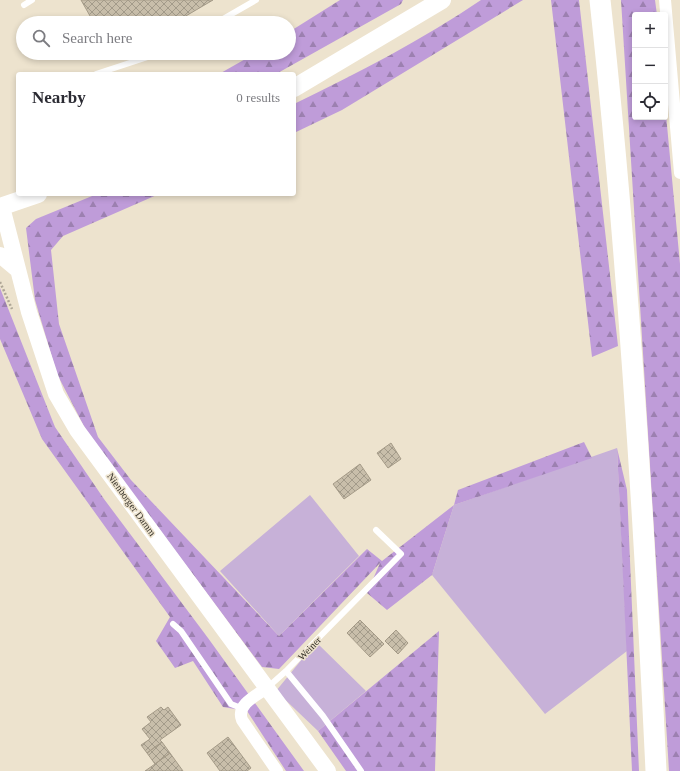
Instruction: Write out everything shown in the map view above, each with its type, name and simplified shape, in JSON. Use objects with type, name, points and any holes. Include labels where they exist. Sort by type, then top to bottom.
[{"type":"highway","points":[[600,0],[621,200],[647,579],[656,771]]},
{"type":"main road","points":[[296,87],[442,0]]},
{"type":"main road","points":[[1,204],[31,196]]},
{"type":"street","points":[[665,0],[680,173]]},
{"type":"street","name":"Nienborger Damm","points":[[1,204],[29,312],[56,394],[77,430],[328,771]]},
{"type":"street","points":[[0,255],[18,270]]},
{"type":"street","name":"Weiner","points":[[241,708],[267,688]]},
{"type":"street","points":[[241,708],[239,714],[242,720],[277,771]]},
{"type":"lane","points":[[24,5],[32,0]]},
{"type":"lane","points":[[228,16],[256,0]]},
{"type":"lane","points":[[102,72],[139,60]]},
{"type":"lane","name":"Weiner","points":[[267,688],[286,671],[401,554],[376,530]]},
{"type":"lane","points":[[173,624],[181,631],[231,704],[241,708]]},
{"type":"lane","points":[[286,671],[323,716],[361,771]]},
{"type":"shaded area","points":[[617,448],[627,651],[545,714],[432,575],[454,505]]},
{"type":"shaded area","points":[[310,495],[359,556],[279,636],[220,571]]},
{"type":"shaded area","points":[[316,642],[366,691],[318,731],[276,691]]},
{"type":"green space","points":[[340,0],[403,0],[401,4],[280,72],[223,72],[244,60],[296,60],[296,28]]},
{"type":"green space","points":[[481,0],[523,0],[342,110],[296,132],[296,103],[389,55],[459,15]]},
{"type":"green space","points":[[551,0],[579,0],[618,346],[592,357]]},
{"type":"green space","points":[[621,0],[655,0],[657,12],[632,12],[632,120],[666,120],[680,264],[680,771],[669,771]]},
{"type":"green space","points":[[92,196],[154,196],[63,236],[51,250],[59,324],[98,437],[131,480],[279,636],[367,549],[382,561],[454,505],[432,575],[387,610],[367,593],[380,563],[279,669],[262,667],[88,434],[57,374],[35,300],[26,228],[36,219]]},
{"type":"green space","points":[[0,288],[55,427],[104,499],[208,638],[304,771],[286,771],[247,711],[223,707],[193,661],[175,668],[156,641],[170,617],[42,439],[0,339]]},
{"type":"green space","points":[[584,442],[592,458],[454,505],[458,490]]},
{"type":"green space","points":[[617,448],[627,490],[639,771],[632,771]]},
{"type":"green space","points":[[439,631],[435,771],[346,771],[318,731]]},
{"type":"building","points":[[81,0],[213,0],[186,16],[90,16]]},
{"type":"building","points":[[391,443],[401,459],[388,468],[377,453]]},
{"type":"building","points":[[360,464],[371,480],[344,499],[333,484]]},
{"type":"building","points":[[360,620],[384,644],[370,657],[347,633]]},
{"type":"building","points":[[396,630],[408,643],[398,654],[385,641]]},
{"type":"building","points":[[161,707],[164,710],[168,707],[181,725],[160,740],[162,742],[147,753],[141,745],[150,739],[142,729],[151,722],[147,717]]},
{"type":"building","points":[[228,737],[251,768],[247,771],[220,771],[207,753]]},
{"type":"building","points":[[162,742],[170,753],[155,764],[147,753]]},
{"type":"building","points":[[170,753],[183,771],[145,771],[155,764]]}]
